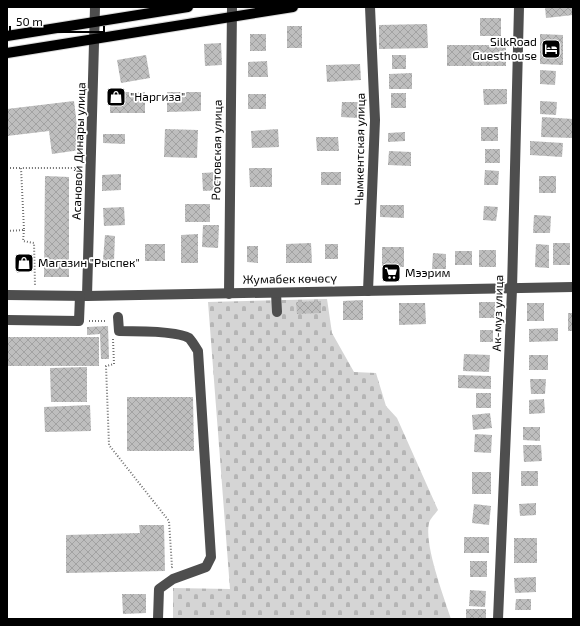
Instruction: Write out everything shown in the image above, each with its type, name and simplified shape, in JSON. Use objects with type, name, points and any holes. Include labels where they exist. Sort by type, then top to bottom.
[{"type":"main road","points":[[7,36],[95,22],[163,9],[188,7]]},
{"type":"main road","points":[[7,53],[95,39],[232,12],[293,7]]},
{"type":"street","name":"Асановой Динары улица","points":[[7,320],[79,321],[84,296],[91,168],[95,7]]},
{"type":"street","name":"Чымкентская улица","points":[[368,291],[375,120],[370,7]]},
{"type":"street","name":"Ак-муз улица","points":[[498,619],[512,288],[519,7]]},
{"type":"street","name":"Ростовская улица","points":[[229,294],[232,12]]},
{"type":"street","name":"Жумабек көчөсү","points":[[7,295],[84,296],[229,294],[573,287]]},
{"type":"street","points":[[276,293],[277,312]]},
{"type":"street","points":[[115,319],[119,331],[162,332],[183,336],[189,338],[198,351],[211,557],[206,566],[173,579],[159,589],[158,619]]},
{"type":"path","points":[[7,168],[91,168]]},
{"type":"path","points":[[21,168],[24,242],[34,242],[35,295]]},
{"type":"path","points":[[7,231],[24,230]]},
{"type":"path","points":[[87,321],[115,319]]},
{"type":"path","points":[[112,335],[114,364],[106,366],[109,444],[169,520],[172,567],[167,571]]},
{"type":"green space","points":[[327,299],[332,333],[354,372],[376,373],[386,406],[397,418],[438,510],[431,518],[429,523],[429,544],[451,619],[173,619],[173,588],[230,589],[208,302]]},
{"type":"building","points":[[545,7],[573,7],[573,15],[546,18]]},
{"type":"building","points":[[480,18],[501,18],[501,36],[480,36]]},
{"type":"building","points":[[427,24],[428,48],[379,49],[379,25]]},
{"type":"building","points":[[287,26],[302,26],[302,48],[287,48]]},
{"type":"building","points":[[250,34],[266,34],[266,51],[250,51]]},
{"type":"building","points":[[540,34],[563,35],[563,65],[540,64]]},
{"type":"building","points":[[221,43],[222,65],[205,66],[204,44]]},
{"type":"building","points":[[447,45],[506,45],[506,66],[447,66]]},
{"type":"building","points":[[146,55],[150,78],[121,83],[117,60]]},
{"type":"building","points":[[392,55],[406,55],[406,69],[392,69]]},
{"type":"building","points":[[267,61],[268,77],[248,77],[248,62]]},
{"type":"building","points":[[360,64],[361,80],[327,82],[326,65]]},
{"type":"building","points":[[540,70],[556,71],[555,85],[540,84]]},
{"type":"building","points":[[412,73],[412,89],[389,89],[389,74]]},
{"type":"building","points":[[483,89],[507,89],[507,104],[484,105]]},
{"type":"building","points":[[110,92],[145,92],[145,113],[110,113]]},
{"type":"building","points":[[167,92],[201,92],[201,111],[167,112]]},
{"type":"building","points":[[391,93],[406,93],[406,108],[391,108]]},
{"type":"building","points":[[248,94],[266,94],[266,109],[248,109]]},
{"type":"building","points":[[74,101],[80,150],[52,154],[49,131],[7,136],[7,109]]},
{"type":"building","points":[[540,101],[557,102],[556,115],[540,114]]},
{"type":"building","points":[[342,102],[359,102],[358,118],[341,117]]},
{"type":"building","points":[[542,117],[573,119],[573,138],[541,137]]},
{"type":"building","points":[[481,127],[498,127],[498,141],[481,141]]},
{"type":"building","points":[[165,129],[198,130],[197,158],[164,157]]},
{"type":"building","points":[[278,129],[279,147],[252,148],[251,131]]},
{"type":"building","points":[[405,132],[405,141],[388,142],[388,133]]},
{"type":"building","points":[[103,134],[125,134],[125,144],[103,143]]},
{"type":"building","points":[[316,137],[338,137],[339,151],[317,151]]},
{"type":"building","points":[[530,141],[563,143],[562,157],[530,155]]},
{"type":"building","points":[[485,149],[500,149],[500,163],[485,163]]},
{"type":"building","points":[[389,151],[411,152],[411,166],[388,165]]},
{"type":"building","points":[[249,168],[272,168],[272,187],[250,187]]},
{"type":"building","points":[[485,170],[499,171],[498,185],[484,185]]},
{"type":"building","points":[[219,172],[220,190],[203,191],[202,173]]},
{"type":"building","points":[[321,172],[341,172],[341,185],[321,185]]},
{"type":"building","points":[[121,174],[121,190],[102,191],[102,175]]},
{"type":"building","points":[[45,176],[69,177],[69,277],[44,277]]},
{"type":"building","points":[[539,176],[556,176],[556,193],[539,193]]},
{"type":"building","points":[[185,204],[210,204],[210,222],[185,222]]},
{"type":"building","points":[[380,205],[404,205],[404,218],[380,217]]},
{"type":"building","points":[[484,206],[498,207],[496,221],[483,220]]},
{"type":"building","points":[[124,207],[125,225],[104,226],[103,208]]},
{"type":"building","points":[[534,215],[551,216],[550,233],[533,233]]},
{"type":"building","points":[[203,225],[219,225],[218,248],[202,247]]},
{"type":"building","points":[[198,234],[198,263],[181,263],[181,235]]},
{"type":"building","points":[[105,235],[115,236],[114,261],[103,260]]},
{"type":"building","points":[[311,243],[312,263],[286,263],[286,244]]},
{"type":"building","points":[[553,243],[570,243],[570,265],[553,265]]},
{"type":"building","points":[[145,244],[165,244],[165,261],[145,261]]},
{"type":"building","points":[[325,244],[338,244],[338,259],[325,259]]},
{"type":"building","points":[[536,244],[549,245],[549,268],[535,267]]},
{"type":"building","points":[[247,246],[258,246],[258,263],[247,262]]},
{"type":"building","points":[[382,247],[404,247],[404,267],[382,266]]},
{"type":"building","points":[[479,250],[496,250],[496,267],[479,267]]},
{"type":"building","points":[[455,251],[472,251],[472,265],[455,265]]},
{"type":"building","points":[[433,253],[446,254],[446,269],[432,269]]},
{"type":"building","name":"Магазин \"Рыспек\"","points":[[31,255],[32,269],[17,273],[16,256]]},
{"type":"building","points":[[363,300],[363,320],[343,320],[343,301]]},
{"type":"building","points":[[321,301],[321,313],[297,314],[296,302]]},
{"type":"building","points":[[479,302],[495,302],[495,318],[479,318]]},
{"type":"building","points":[[399,303],[425,303],[426,324],[399,325]]},
{"type":"building","points":[[527,303],[544,303],[544,321],[527,321]]},
{"type":"building","points":[[568,313],[573,313],[573,331],[568,331]]},
{"type":"building","points":[[108,326],[109,359],[101,359],[100,334],[87,335],[87,327]]},
{"type":"building","points":[[558,328],[558,341],[529,342],[529,329]]},
{"type":"building","points":[[480,330],[493,330],[493,342],[480,342]]},
{"type":"building","points":[[7,337],[99,337],[99,366],[7,366]]},
{"type":"building","points":[[464,354],[490,355],[489,372],[463,371]]},
{"type":"building","points":[[529,355],[548,355],[548,370],[529,370]]},
{"type":"building","points":[[87,367],[87,402],[51,402],[50,368]]},
{"type":"building","points":[[458,375],[491,376],[491,389],[458,388]]},
{"type":"building","points":[[530,379],[546,379],[545,394],[531,394]]},
{"type":"building","points":[[476,393],[491,393],[491,408],[476,408]]},
{"type":"building","points":[[127,397],[193,397],[194,451],[127,451]]},
{"type":"building","points":[[544,399],[545,413],[529,414],[529,400]]},
{"type":"building","points":[[90,405],[91,431],[45,432],[44,407]]},
{"type":"building","points":[[490,413],[492,428],[473,430],[472,415]]},
{"type":"building","points":[[523,427],[540,427],[540,441],[523,440]]},
{"type":"building","points":[[475,434],[492,435],[491,453],[474,452]]},
{"type":"building","points":[[523,445],[541,445],[542,461],[524,462]]},
{"type":"building","points":[[521,471],[538,471],[538,486],[521,486]]},
{"type":"building","points":[[472,472],[491,472],[491,494],[472,494]]},
{"type":"building","points":[[536,503],[536,515],[520,516],[519,504]]},
{"type":"building","points":[[474,504],[491,506],[489,525],[472,523]]},
{"type":"building","points":[[139,525],[164,525],[165,571],[66,573],[66,535],[140,533]]},
{"type":"building","points":[[464,537],[489,537],[489,553],[464,553]]},
{"type":"building","points":[[514,538],[537,538],[537,563],[514,563]]},
{"type":"building","points":[[470,561],[487,561],[487,577],[470,577]]},
{"type":"building","points":[[536,577],[536,592],[515,593],[514,578]]},
{"type":"building","points":[[470,590],[486,591],[485,607],[469,606]]},
{"type":"building","points":[[122,594],[146,594],[146,613],[123,614]]},
{"type":"building","points":[[516,599],[531,599],[531,610],[515,610]]},
{"type":"building","points":[[466,609],[486,609],[486,619],[466,619]]},
{"type":"place","name":"SilkRoad Guesthouse","points":[[551,49]]},
{"type":"place","name":"\"Наргиза\"","points":[[116,97]]},
{"type":"place","name":"Магазин \"Рыспек\"","points":[[24,263]]},
{"type":"place","name":"Мээрим","points":[[391,273]]}]
